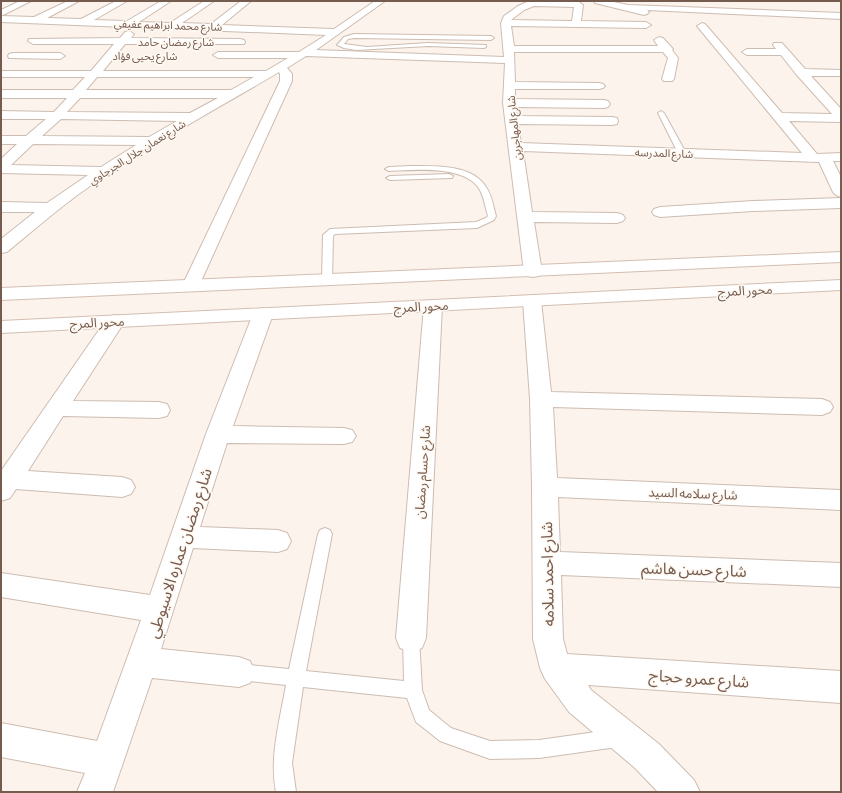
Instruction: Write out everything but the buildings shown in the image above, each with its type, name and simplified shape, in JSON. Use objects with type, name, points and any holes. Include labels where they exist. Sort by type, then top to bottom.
[{"type":"street","points":[[1,12],[28,1]]},
{"type":"street","points":[[35,20],[75,1]]},
{"type":"street","points":[[84,22],[123,1]]},
{"type":"street","points":[[1,168],[58,115],[123,41],[134,24],[167,1]]},
{"type":"street","points":[[173,25],[210,1]]},
{"type":"street","points":[[213,27],[247,1]]},
{"type":"street","name":"شارع نعمان جلال الجرجاوي","points":[[5,241],[103,172],[152,141],[274,70],[302,50],[320,43],[381,1]]},
{"type":"street","points":[[598,1],[631,6],[669,9],[841,16]]},
{"type":"street","points":[[699,1],[706,11]]},
{"type":"street","points":[[729,1],[736,12]]},
{"type":"street","points":[[511,54],[507,18],[513,12],[534,2],[579,5],[576,24]]},
{"type":"street","points":[[776,5],[783,14]]},
{"type":"street","points":[[631,6],[654,38],[668,49],[673,58],[668,79]]},
{"type":"street","points":[[806,6],[815,15]]},
{"type":"street","name":"شارع محمد ابراهيم عفيفي","points":[[1,18],[335,32]]},
{"type":"street","points":[[6,60],[33,36],[57,21]]},
{"type":"street","points":[[511,54],[576,24],[646,25]]},
{"type":"street","points":[[716,27],[698,25],[779,117],[819,158],[841,192]]},
{"type":"street","name":"شارع رمضان حامد","points":[[33,36],[123,41],[249,42]]},
{"type":"street","points":[[205,55],[302,50],[419,57],[668,49]]},
{"type":"street","points":[[747,52],[781,49],[813,86],[835,105],[841,118],[779,117]]},
{"type":"street","points":[[511,54],[583,76]]},
{"type":"street","points":[[511,54],[599,86]]},
{"type":"street","name":"شارع المهاجرين","points":[[511,54],[509,103],[533,272]]},
{"type":"street","points":[[6,60],[73,56]]},
{"type":"street","name":"شارع يحيى فؤاد","points":[[95,56],[126,56]]},
{"type":"street","points":[[657,64],[671,65]]},
{"type":"street","points":[[1,74],[274,70],[286,74],[286,81],[191,286]]},
{"type":"street","points":[[800,72],[841,73]]},
{"type":"street","points":[[813,86],[827,86]]},
{"type":"street","points":[[1,94],[232,94]]},
{"type":"street","points":[[509,103],[604,104]]},
{"type":"street","points":[[1,115],[193,117]]},
{"type":"street","points":[[511,120],[612,121]]},
{"type":"street","points":[[1,140],[152,141]]},
{"type":"street","name":"شارع المدرسه","points":[[515,147],[819,158],[841,157]]},
{"type":"street","points":[[1,168],[103,172]]},
{"type":"street","points":[[660,212],[753,206],[841,203]]},
{"type":"street","points":[[1,207],[51,208]]},
{"type":"street","points":[[524,216],[617,218]]},
{"type":"street","points":[[1,294],[533,272],[841,257]]},
{"type":"street","points":[[822,258],[841,280]]},
{"type":"street","name":"محور المرج","points":[[1,327],[841,285]]},
{"type":"street","name":"شارع احمد سلامه","points":[[532,301],[541,400],[545,487],[548,639],[556,668],[580,701],[646,756],[682,792]]},
{"type":"street","name":"شارع حسام رمضان","points":[[411,638],[434,306]]},
{"type":"street","name":"شارع رمضان عماره الاسيوطي","points":[[95,792],[160,610],[218,434],[263,314]]},
{"type":"street","points":[[6,485],[115,321]]},
{"type":"street","points":[[541,400],[822,407]]},
{"type":"street","points":[[56,408],[160,410]]},
{"type":"street","points":[[218,434],[344,436]]},
{"type":"street","points":[[6,485],[122,487]]},
{"type":"street","name":"شارع سلامه السيد","points":[[545,487],[841,500]]},
{"type":"street","points":[[184,537],[278,541]]},
{"type":"street","name":"شارع حسن هاشم","points":[[546,563],[841,575]]},
{"type":"street","points":[[1,585],[160,610]]},
{"type":"street","points":[[142,662],[239,672]]},
{"type":"street","name":"شارع عمرو حجاج","points":[[556,668],[841,687]]},
{"type":"street","points":[[1,740],[107,760]]},
{"type":"lane","points":[[419,57],[421,30]]},
{"type":"lane","points":[[484,46],[420,44],[383,48],[346,47],[340,45],[346,38],[354,36],[491,38]]},
{"type":"lane","points":[[661,113],[682,153]]},
{"type":"lane","points":[[326,280],[328,235],[333,231],[478,225],[490,220],[492,216],[484,190],[480,184],[466,176],[453,171],[437,168],[390,174]]},
{"type":"lane","points":[[286,792],[283,782],[282,766],[296,678],[325,534]]},
{"type":"lane","points":[[411,638],[413,690],[422,716],[446,735],[490,750],[539,748],[624,738]]},
{"type":"lane","points":[[239,672],[413,690]]}]
